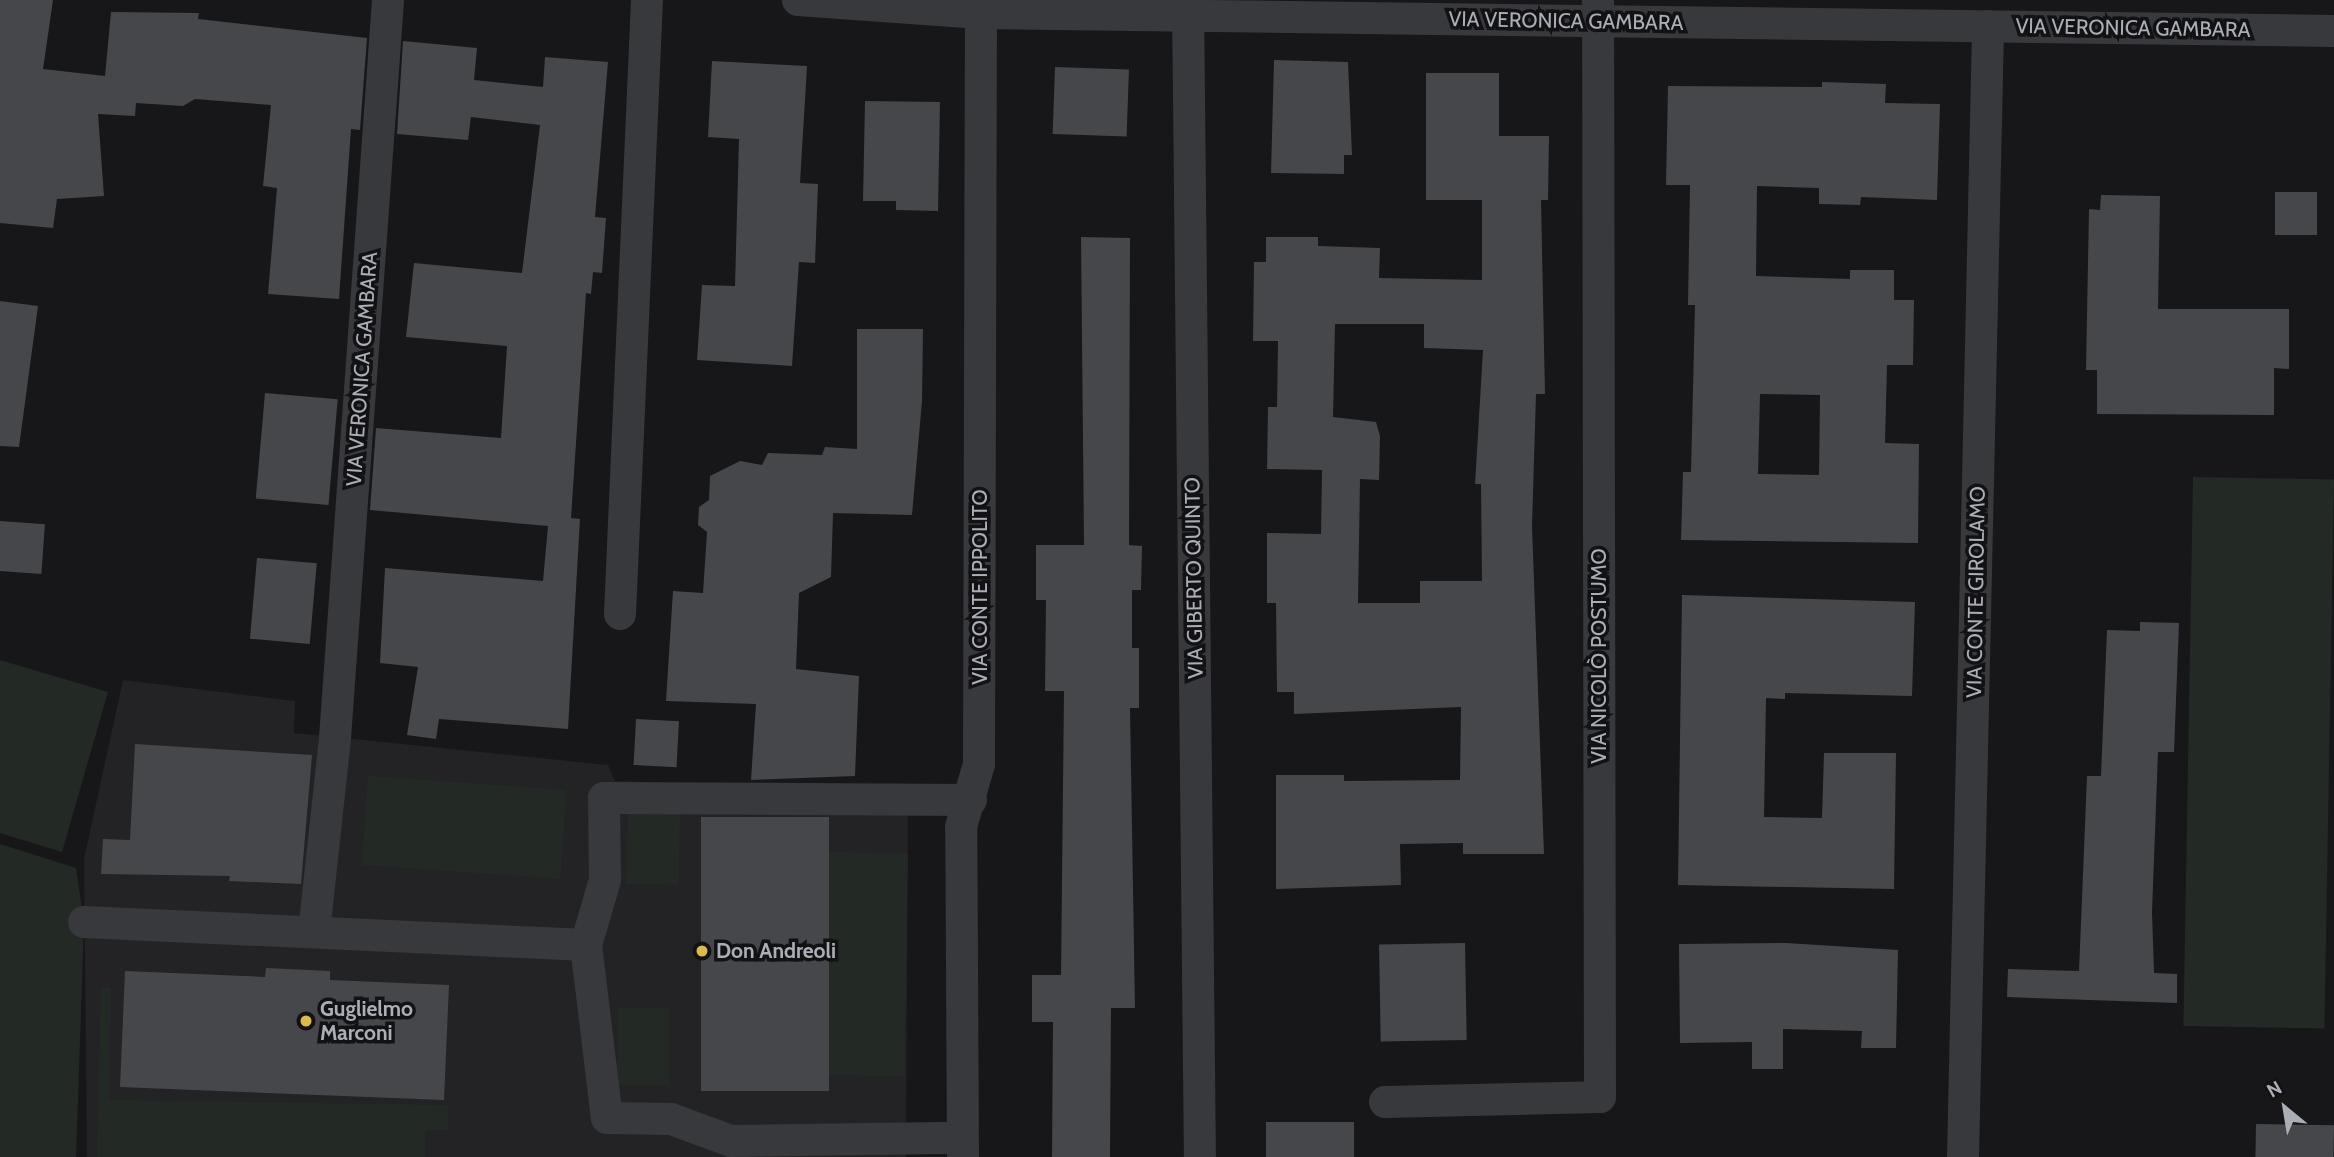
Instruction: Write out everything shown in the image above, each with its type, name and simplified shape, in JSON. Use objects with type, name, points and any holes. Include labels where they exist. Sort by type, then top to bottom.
[{"type":"street","name":"VIA VERONICA GAMBARA","points":[[314,932],[335,738],[388,0]]},
{"type":"street","points":[[620,614],[647,0]]},
{"type":"street","name":"VIA VERONICA GAMBARA","points":[[798,0],[981,13],[1188,8],[1598,11],[1988,26],[2334,31]]},
{"type":"street","name":"VIA GIBERTO QUINTO","points":[[1188,8],[1200,1157]]},
{"type":"street","name":"VIA NICOLÒ POSTUMO","points":[[1385,1102],[1600,1097],[1598,11]]},
{"type":"street","name":"VIA CONTE IPPOLITO","points":[[962,1147],[961,827],[971,800],[979,764],[981,13]]},
{"type":"street","name":"VIA CONTE GIROLAMO","points":[[1963,1157],[1988,26]]},
{"type":"street","points":[[962,1147],[731,1142],[671,1119],[607,1118],[586,945],[605,880],[604,798],[971,800]]},
{"type":"street","points":[[83,922],[586,945]]},
{"type":"shaded area","points":[[2193,477],[2334,479],[2324,1028],[2183,1026]]},
{"type":"shaded area","points":[[0,660],[108,692],[62,852],[0,833]]},
{"type":"shaded area","points":[[123,680],[295,701],[294,733],[608,765],[615,781],[899,791],[908,803],[906,1157],[87,1157],[84,859]]},
{"type":"shaded area","points":[[368,776],[567,790],[560,879],[362,865]]},
{"type":"shaded area","points":[[628,807],[680,808],[679,885],[627,884]]},
{"type":"shaded area","points":[[0,844],[76,868],[84,922],[76,1157],[0,1157]]},
{"type":"shaded area","points":[[829,852],[908,853],[904,1076],[825,1075]]},
{"type":"shaded area","points":[[101,988],[111,988],[109,1100],[448,1105],[448,1130],[425,1130],[425,1157],[97,1157]]},
{"type":"shaded area","points":[[618,1008],[669,1008],[669,1085],[618,1085]]},
{"type":"building","points":[[0,0],[53,0],[43,69],[105,76],[111,12],[199,13],[198,19],[367,38],[360,130],[351,129],[339,299],[268,294],[277,188],[263,186],[271,105],[195,99],[183,106],[136,103],[135,116],[98,114],[104,196],[57,199],[53,228],[0,223]]},
{"type":"building","points":[[403,41],[477,48],[474,80],[543,87],[545,57],[608,62],[595,217],[606,218],[602,273],[593,272],[591,294],[586,293],[571,518],[580,519],[568,729],[439,719],[436,739],[407,735],[418,667],[380,663],[385,568],[543,581],[548,526],[370,510],[376,428],[501,438],[507,346],[406,337],[414,263],[522,273],[540,125],[471,117],[468,140],[397,134]]},
{"type":"building","points":[[1274,60],[1348,62],[1352,155],[1344,155],[1344,174],[1271,173]]},
{"type":"building","points":[[712,61],[807,66],[800,183],[818,184],[815,263],[799,262],[792,366],[697,360],[702,285],[735,286],[739,139],[708,137]]},
{"type":"building","points":[[1055,67],[1129,70],[1127,137],[1053,134]]},
{"type":"building","points":[[1426,73],[1499,73],[1499,136],[1549,136],[1548,200],[1541,200],[1545,394],[1536,394],[1532,526],[1544,854],[1463,854],[1463,843],[1400,844],[1401,885],[1276,889],[1276,775],[1344,775],[1344,781],[1460,780],[1461,707],[1294,714],[1294,692],[1277,692],[1276,603],[1267,603],[1267,533],[1321,534],[1322,470],[1267,469],[1268,407],[1277,407],[1278,341],[1253,341],[1254,262],[1266,262],[1266,237],[1318,237],[1318,246],[1380,248],[1379,278],[1482,280],[1482,200],[1426,200]],"holes":[[[1335,324],[1424,324],[1424,348],[1483,350],[1475,484],[1481,484],[1482,581],[1420,581],[1420,603],[1358,603],[1360,479],[1379,480],[1380,436],[1376,422],[1333,417]]]},
{"type":"building","points":[[1822,82],[1886,84],[1885,103],[1940,104],[1937,200],[1861,197],[1860,205],[1819,204],[1819,188],[1757,186],[1756,276],[1850,279],[1850,270],[1894,270],[1894,300],[1914,300],[1913,365],[1887,365],[1885,443],[1919,444],[1918,543],[1681,540],[1683,472],[1691,472],[1695,305],[1688,305],[1690,185],[1666,185],[1668,86],[1822,87]],"holes":[[[1760,394],[1820,395],[1819,475],[1758,474]]]},
{"type":"building","points":[[865,101],[940,102],[938,211],[896,210],[896,201],[863,201]]},
{"type":"building","points":[[2275,192],[2317,192],[2317,235],[2275,235]]},
{"type":"building","points":[[2101,195],[2160,196],[2158,309],[2289,309],[2289,369],[2274,368],[2274,415],[2097,414],[2097,370],[2086,370],[2089,209],[2100,210]]},
{"type":"building","points":[[1081,237],[1130,238],[1129,545],[1142,546],[1141,590],[1132,590],[1132,648],[1139,648],[1139,708],[1130,708],[1135,1008],[1111,1008],[1110,1157],[1052,1157],[1053,1022],[1032,1022],[1032,975],[1061,975],[1064,691],[1045,691],[1046,600],[1036,600],[1036,545],[1084,545]]},
{"type":"building","points":[[0,301],[38,306],[19,447],[0,446]]},
{"type":"building","points":[[857,329],[923,329],[922,401],[912,515],[833,513],[831,577],[799,593],[796,669],[859,676],[855,776],[751,780],[756,704],[666,701],[673,591],[703,593],[707,532],[698,525],[699,507],[709,500],[710,476],[740,461],[762,465],[768,453],[822,455],[825,447],[857,449]]},
{"type":"building","points":[[265,393],[338,399],[328,505],[256,499]]},
{"type":"building","points":[[0,521],[45,524],[41,574],[0,571]]},
{"type":"building","points":[[257,558],[317,563],[310,644],[250,639]]},
{"type":"building","points":[[1682,595],[1915,602],[1912,696],[1785,693],[1785,699],[1766,698],[1764,817],[1822,818],[1824,753],[1896,753],[1894,889],[1678,885]]},
{"type":"building","points":[[2140,622],[2179,623],[2174,752],[2158,752],[2152,912],[2154,973],[2177,974],[2177,1003],[2007,997],[2008,969],[2079,971],[2087,776],[2101,776],[2107,630],[2140,631]]},
{"type":"building","points":[[636,719],[679,721],[677,767],[634,765]]},
{"type":"building","points":[[135,744],[312,755],[301,884],[229,881],[230,876],[101,874],[103,839],[130,840]]},
{"type":"building","points":[[701,817],[829,817],[829,1091],[701,1091]]},
{"type":"building","points":[[1465,943],[1467,1040],[1381,1041],[1379,945]]},
{"type":"building","points":[[1786,943],[1898,950],[1896,1048],[1861,1048],[1862,1031],[1783,1029],[1783,1069],[1752,1069],[1752,1042],[1680,1043],[1679,944]]},
{"type":"building","points":[[266,968],[330,971],[330,980],[449,985],[444,1100],[120,1087],[125,971],[265,977]]},
{"type":"building","points":[[1266,1122],[1354,1122],[1354,1157],[1266,1157]]},
{"type":"building","points":[[2256,1124],[2334,1125],[2333,1157],[2255,1157]]},
{"type":"place","name":"Don Andreoli","points":[[702,951]]},
{"type":"place","name":"Guglielmo Marconi","points":[[306,1021]]}]
